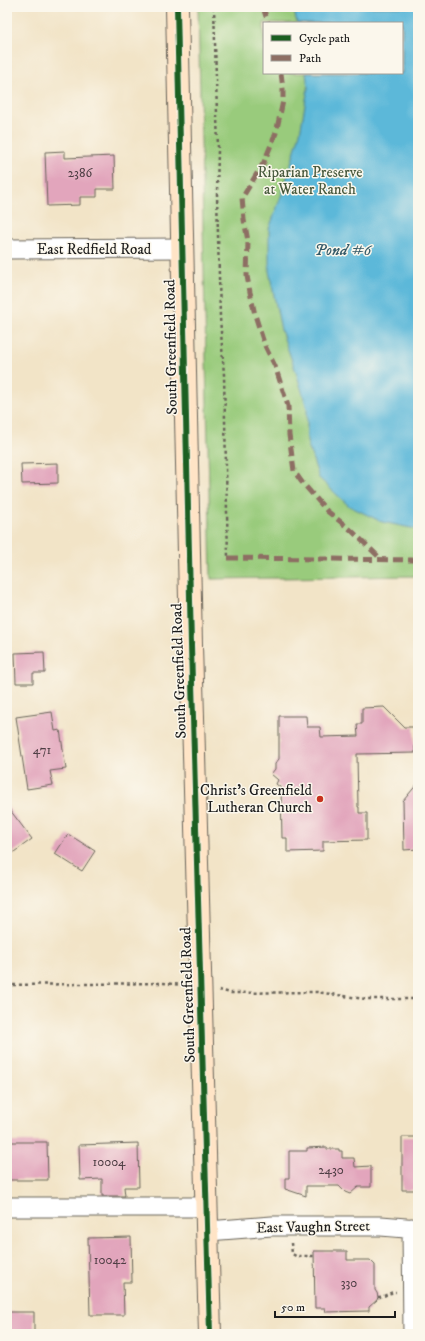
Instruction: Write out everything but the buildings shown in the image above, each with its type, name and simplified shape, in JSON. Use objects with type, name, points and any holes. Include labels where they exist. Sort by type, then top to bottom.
[{"type":"main road","name":"South Greenfield Road","points":[[177,7],[191,645],[210,1334]]},
{"type":"street","name":"East Redfield Road","points":[[7,249],[182,248]]},
{"type":"street","points":[[7,1207],[207,1207]]},
{"type":"street","name":"East Vaughn Street","points":[[208,1231],[272,1226],[381,1226],[415,1228]]},
{"type":"street","points":[[413,1334],[415,1228]]},
{"type":"path","points":[[214,7],[218,150],[217,194],[220,317],[224,375],[228,558]]},
{"type":"path","points":[[7,985],[163,983],[201,987],[231,993],[317,992],[365,999],[418,999]]},
{"type":"path","points":[[291,1226],[292,1254],[296,1256],[314,1256]]},
{"type":"green space","name":"Riparian Preserve at Water Ranch","points":[[198,7],[418,7],[418,576],[211,579]]},
{"type":"water","name":"Pond #6","points":[[293,7],[418,7],[418,526],[416,529],[382,522],[349,506],[319,478],[307,442],[307,408],[281,330],[269,271],[269,229],[284,188],[300,133],[308,88],[306,74],[403,74],[403,22],[297,22]]},
{"type":"marked path","points":[[263,7],[268,22]]},
{"type":"marked path","points":[[281,74],[283,101],[276,133],[264,162],[242,198],[248,241],[247,276],[250,292],[255,315],[265,346],[275,366],[288,406],[289,435],[294,471],[327,511],[351,530],[382,560]]},
{"type":"marked path","points":[[228,558],[418,560]]},
{"type":"cycle path","points":[[177,7],[191,645],[210,1334]]},
{"type":"place","name":"Christ's Greenfield Lutheran Church","points":[[320,799]]}]
